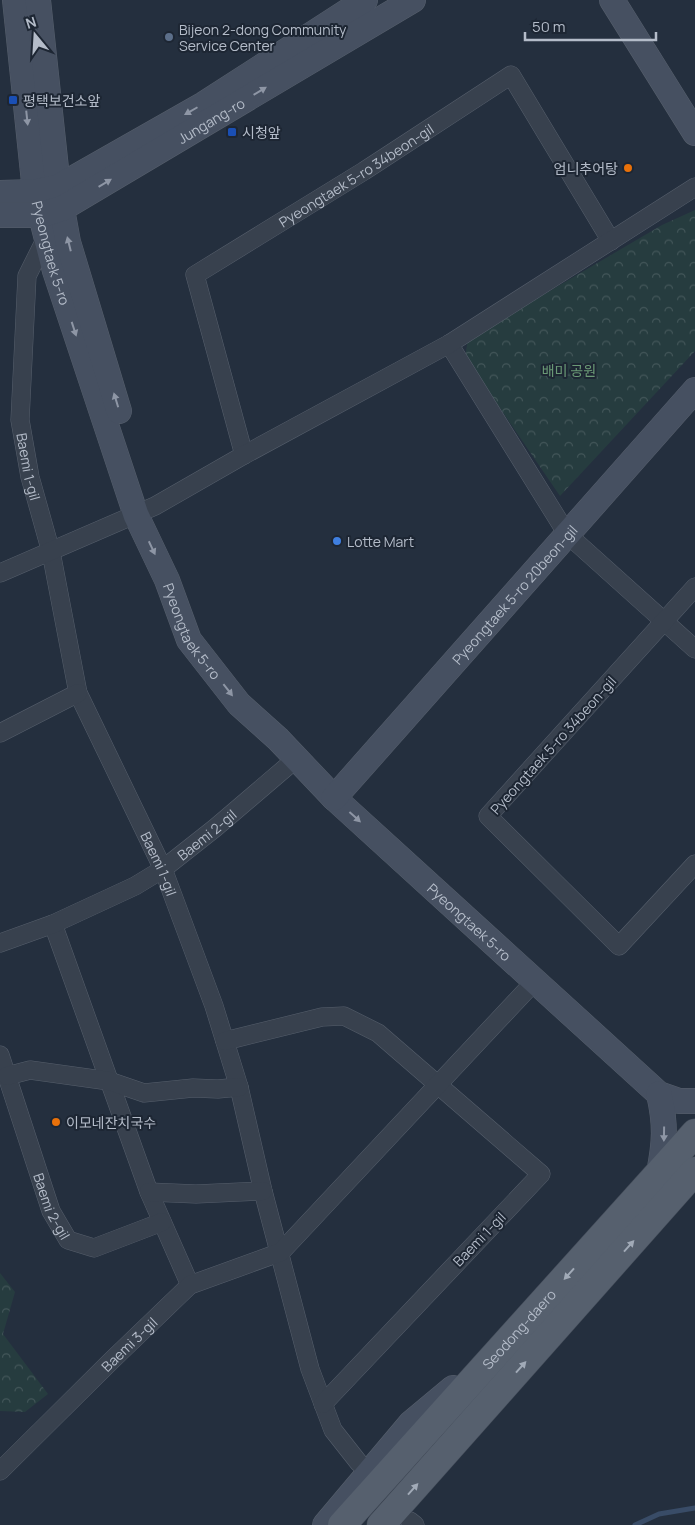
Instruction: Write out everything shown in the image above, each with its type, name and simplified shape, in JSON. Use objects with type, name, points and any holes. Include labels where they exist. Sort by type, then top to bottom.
[{"type":"main road","name":"Seodong-daero","points":[[342,1525],[695,1134]]},
{"type":"main road","name":"Seodong-daero","points":[[381,1525],[695,1171]]},
{"type":"street","name":"Pyeongtaek 5-ro","points":[[15,0],[49,208],[58,280],[136,515],[166,580],[190,640],[239,704],[278,738],[334,798],[659,1094]]},
{"type":"street","points":[[38,0],[49,208],[68,242],[139,478],[136,515]]},
{"type":"street","name":"Jungang-ro","points":[[49,208],[204,104],[365,0]]},
{"type":"street","name":"Jungang-ro","points":[[0,215],[49,208],[413,0]]},
{"type":"street","points":[[612,0],[695,132]]},
{"type":"street","name":"Pyeongtaek 5-ro 34beon-gil","points":[[244,455],[194,275],[364,171],[511,75],[611,241]]},
{"type":"street","points":[[0,573],[155,506],[244,455],[449,344],[695,187]]},
{"type":"street","name":"Jungang-ro","points":[[0,192],[49,208]]},
{"type":"street","name":"Baemi 1-gil","points":[[49,208],[27,276],[20,420],[30,477],[51,552],[78,693],[163,869],[214,1006],[239,1086],[263,1191],[281,1252],[310,1368],[333,1430],[359,1463]]},
{"type":"street","points":[[449,344],[567,534],[695,649]]},
{"type":"street","name":"Pyeongtaek 5-ro 20beon-gil","points":[[334,798],[695,390]]},
{"type":"street","name":"Pyeongtaek 5-ro 34beon-gil","points":[[695,588],[663,621],[488,816],[619,946],[695,864]]},
{"type":"street","points":[[0,733],[78,693]]},
{"type":"street","name":"Baemi 2-gil","points":[[0,943],[53,924],[135,886],[163,869],[215,828],[297,758]]},
{"type":"street","points":[[53,924],[149,1192],[190,1285]]},
{"type":"street","points":[[281,1252],[535,980]]},
{"type":"street","name":"Baemi 1-gil","points":[[225,1041],[322,1017],[344,1016],[378,1033],[541,1174],[322,1404]]},
{"type":"street","name":"Baemi 2-gil","points":[[0,1055],[51,1211],[68,1240],[94,1248],[162,1222]]},
{"type":"street","points":[[7,1076],[30,1070],[109,1081],[144,1092],[239,1086]]},
{"type":"street","points":[[659,1094],[679,1101],[695,1101]]},
{"type":"street","points":[[659,1094],[664,1118],[664,1148],[659,1173]]},
{"type":"street","points":[[149,1192],[196,1194],[263,1191]]},
{"type":"street","name":"Baemi 3-gil","points":[[0,1471],[190,1285],[281,1252]]},
{"type":"street","points":[[325,1525],[411,1423],[505,1345]]},
{"type":"green space","name":"배미 공원","points":[[695,210],[695,351],[560,496],[465,357],[468,339],[662,225]]},
{"type":"green space","points":[[0,1273],[15,1292],[3,1334],[48,1394],[25,1412],[0,1411]]},
{"type":"waterway","points":[[635,1525],[659,1514],[695,1508]]},
{"type":"place","name":"Bijeon 2-dong Community Service Center","points":[[169,37]]},
{"type":"place","name":"평택보건소앞","points":[[13,100]]},
{"type":"place","name":"시청앞","points":[[232,132]]},
{"type":"place","name":"엄니추어탕","points":[[628,168]]},
{"type":"place","name":"Lotte Mart","points":[[337,541]]},
{"type":"place","name":"이모네잔치국수","points":[[56,1122]]}]
